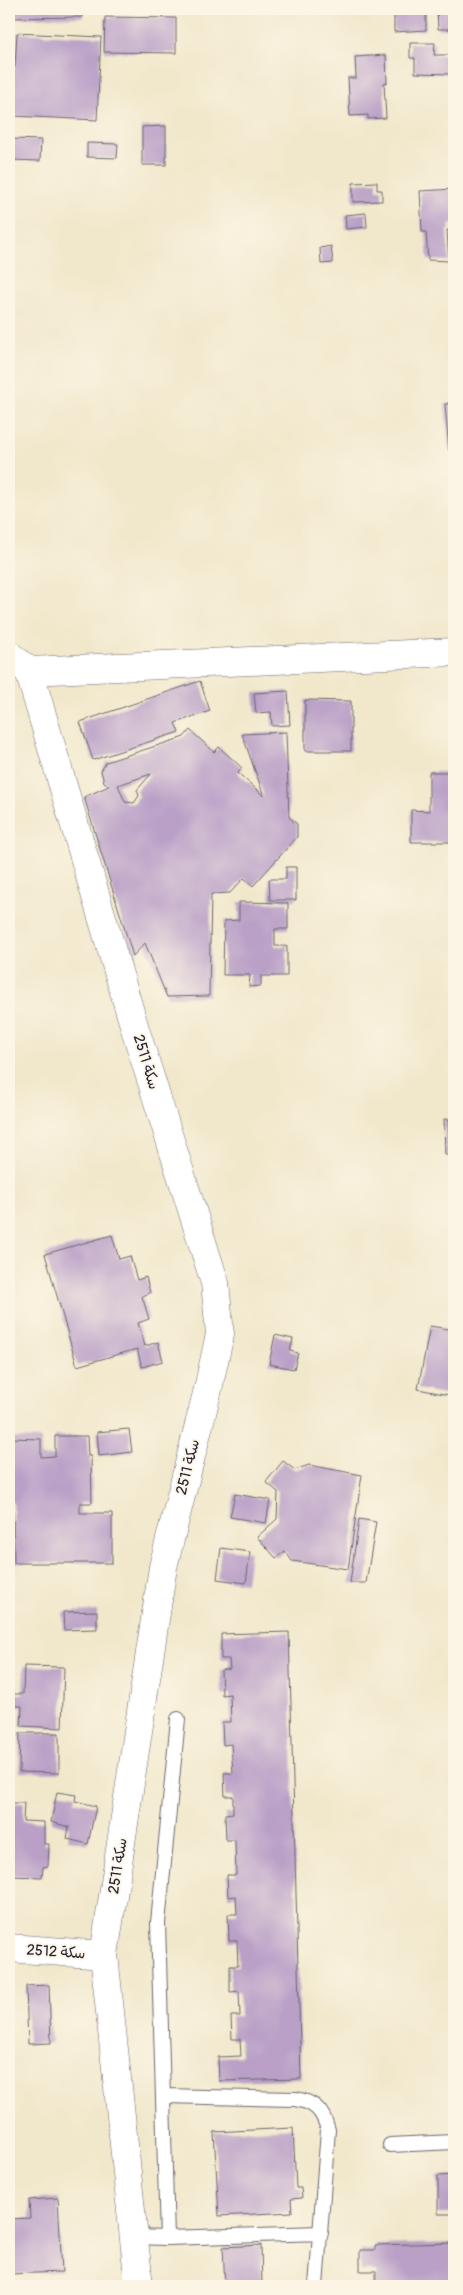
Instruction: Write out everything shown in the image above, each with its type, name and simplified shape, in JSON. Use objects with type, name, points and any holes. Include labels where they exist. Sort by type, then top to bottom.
[{"type":"street","points":[[19,663],[454,652]]},
{"type":"street","name":"سكة 2511","points":[[19,663],[216,1283],[220,1334],[163,1567],[104,1955],[139,2286]]},
{"type":"street","name":"سكة 2512","points":[[9,1948],[104,1955]]},
{"type":"lane","points":[[167,2238],[158,1923],[178,1720]]},
{"type":"lane","points":[[163,2096],[295,2099],[308,2101],[318,2108],[325,2118],[328,2130],[316,2286]]},
{"type":"lane","points":[[390,2145],[454,2142]]},
{"type":"lane","points":[[134,2237],[167,2238],[321,2233]]},
{"type":"building","points":[[9,9],[83,9],[83,17],[9,18]]},
{"type":"building","points":[[394,9],[426,9],[426,30],[394,32]]},
{"type":"building","points":[[437,9],[454,9],[454,29],[438,29]]},
{"type":"building","points":[[105,17],[176,18],[176,53],[104,52]]},
{"type":"building","points":[[17,33],[101,37],[97,120],[13,116],[15,83],[9,82],[9,66],[15,67]]},
{"type":"building","points":[[410,43],[435,43],[434,55],[450,55],[450,74],[415,73],[415,58],[410,58]]},
{"type":"building","points":[[386,55],[387,83],[384,83],[386,118],[368,119],[368,115],[350,116],[348,78],[356,78],[355,57]]},
{"type":"building","points":[[166,126],[166,165],[142,165],[142,127]]},
{"type":"building","points":[[12,139],[41,140],[40,161],[11,160]]},
{"type":"building","points":[[87,143],[118,144],[117,158],[87,157]]},
{"type":"building","points":[[377,182],[377,190],[382,190],[382,201],[353,202],[353,183]]},
{"type":"building","points":[[454,189],[454,224],[449,224],[450,230],[447,230],[449,261],[428,260],[426,232],[422,232],[420,191]]},
{"type":"building","points":[[366,213],[367,227],[346,229],[345,215]]},
{"type":"building","points":[[331,246],[333,263],[321,264],[320,248]]},
{"type":"building","points":[[454,403],[454,451],[449,451],[445,404]]},
{"type":"building","points":[[200,681],[210,711],[175,723],[179,732],[93,760],[80,722]]},
{"type":"building","points":[[288,691],[290,725],[272,726],[271,712],[256,713],[254,693]]},
{"type":"building","points":[[305,700],[351,701],[351,751],[305,751]]},
{"type":"building","points":[[190,730],[214,752],[219,747],[242,768],[238,773],[264,796],[242,734],[286,732],[289,817],[297,824],[297,837],[253,886],[244,878],[230,893],[211,894],[209,996],[167,997],[145,943],[133,956],[84,797],[109,786],[104,782],[101,771],[106,762],[184,737]],"holes":[[[151,774],[137,790],[139,796],[134,803],[125,802],[118,785]]]},
{"type":"building","points":[[429,772],[454,772],[454,842],[411,842],[411,810],[429,811]]},
{"type":"building","points":[[286,867],[296,867],[296,900],[270,900],[269,879],[286,879]]},
{"type":"building","points":[[239,902],[288,903],[288,929],[275,929],[275,946],[287,946],[287,976],[261,976],[261,986],[249,987],[250,975],[223,975],[224,921],[239,920]]},
{"type":"building","points":[[444,1119],[454,1120],[454,1155],[445,1155]]},
{"type":"building","points":[[112,1235],[119,1259],[130,1256],[137,1280],[146,1277],[150,1293],[142,1296],[149,1319],[138,1323],[145,1346],[158,1342],[163,1361],[142,1367],[137,1349],[77,1366],[45,1254]]},
{"type":"building","points":[[430,1326],[454,1330],[454,1396],[418,1389]]},
{"type":"building","points":[[275,1335],[293,1339],[290,1351],[298,1353],[294,1369],[269,1364]]},
{"type":"building","points":[[129,1429],[132,1452],[99,1456],[97,1432]]},
{"type":"building","points":[[55,1436],[87,1436],[88,1456],[91,1456],[92,1503],[80,1503],[80,1513],[112,1513],[112,1563],[14,1563],[13,1503],[9,1503],[9,1438],[41,1439],[41,1457],[55,1456]]},
{"type":"building","points":[[283,1461],[295,1470],[309,1465],[362,1475],[348,1569],[292,1561],[285,1551],[276,1558],[257,1537],[277,1519],[278,1492],[266,1482]]},
{"type":"building","points":[[235,1494],[270,1500],[266,1523],[230,1517]]},
{"type":"building","points":[[359,1519],[376,1522],[366,1583],[350,1583]]},
{"type":"building","points":[[221,1548],[250,1552],[246,1583],[217,1579]]},
{"type":"building","points":[[97,1611],[97,1629],[64,1630],[63,1612]]},
{"type":"building","points":[[289,1632],[301,2079],[219,2081],[218,2057],[241,2056],[240,2039],[232,2039],[231,2016],[240,2016],[239,1991],[230,1992],[230,1966],[238,1966],[237,1941],[229,1941],[228,1914],[237,1914],[236,1896],[228,1897],[227,1875],[236,1875],[235,1840],[226,1840],[225,1814],[233,1813],[233,1796],[225,1796],[224,1773],[233,1773],[231,1744],[223,1745],[222,1722],[231,1722],[230,1694],[222,1695],[221,1670],[230,1669],[229,1659],[221,1659],[221,1634]]},
{"type":"building","points":[[24,1666],[64,1667],[62,1728],[21,1726],[22,1706],[13,1706],[14,1694],[23,1694]]},
{"type":"building","points":[[20,1733],[59,1733],[59,1773],[19,1772]]},
{"type":"building","points":[[57,1792],[76,1795],[75,1801],[96,1806],[88,1844],[67,1839],[69,1827],[51,1822]]},
{"type":"building","points":[[9,1803],[24,1803],[23,1821],[44,1822],[44,1844],[49,1844],[48,1866],[43,1867],[42,1877],[9,1876]]},
{"type":"building","points":[[49,1985],[51,2043],[28,2044],[26,1986]]},
{"type":"building","points":[[293,2128],[296,2188],[301,2188],[302,2198],[291,2199],[292,2212],[219,2216],[214,2132]]},
{"type":"building","points":[[454,2175],[454,2214],[438,2214],[438,2176]]},
{"type":"building","points":[[58,2198],[62,2272],[9,2274],[9,2219],[30,2218],[29,2200]]},
{"type":"building","points":[[454,2243],[454,2286],[376,2286],[376,2271],[360,2271],[360,2250],[375,2250],[375,2245]]},
{"type":"building","points":[[261,2245],[262,2286],[225,2286],[223,2247]]}]
